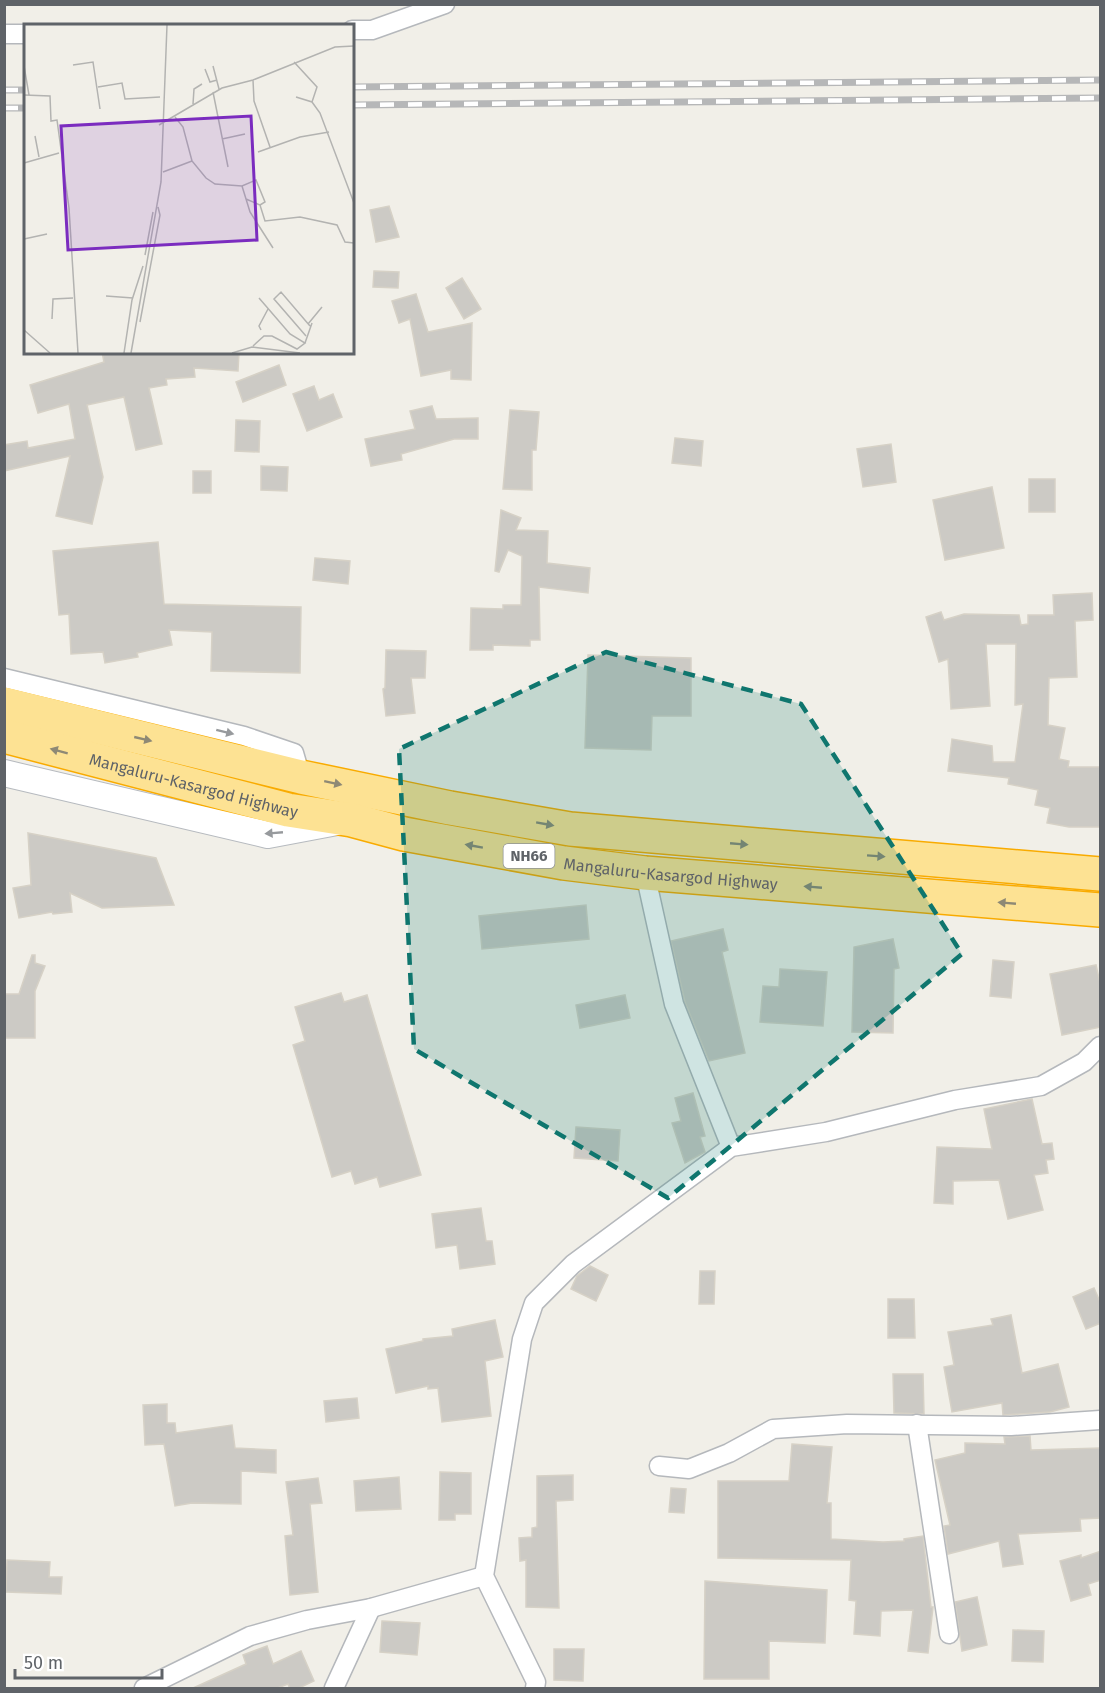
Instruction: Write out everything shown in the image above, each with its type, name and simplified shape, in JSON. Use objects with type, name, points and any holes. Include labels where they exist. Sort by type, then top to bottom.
[{"type":"highway","name":"Mangaluru-Kasargod Highway","points":[[4,704],[301,777],[450,808],[570,829],[1101,874]]},
{"type":"highway","name":"Mangaluru-Kasargod Highway","points":[[4,736],[288,810],[352,819],[427,838],[564,863],[645,873],[1101,910]]},
{"type":"street","points":[[354,30],[372,30],[445,4]]},
{"type":"street","points":[[4,34],[24,33]]},
{"type":"street","points":[[4,678],[244,736],[294,753],[301,777]]},
{"type":"street","points":[[4,773],[268,835],[352,819]]},
{"type":"street","points":[[1069,871],[1066,908],[1101,928]]},
{"type":"street","points":[[645,873],[674,1004],[731,1147]]},
{"type":"street","points":[[535,1689],[536,1682],[484,1576],[522,1339],[534,1303],[573,1264],[731,1147],[826,1132],[955,1100],[1041,1086],[1084,1062],[1101,1046]]},
{"type":"street","points":[[660,1467],[689,1469],[729,1453],[772,1429],[848,1424],[1011,1426],[1101,1420]]},
{"type":"street","points":[[918,1424],[949,1634]]},
{"type":"street","points":[[144,1689],[250,1636],[307,1620],[372,1608],[484,1576]]},
{"type":"street","points":[[334,1689],[372,1608]]},
{"type":"highlighted area","points":[[606,652],[801,704],[962,954],[668,1198],[414,1049],[399,749]]},
{"type":"building","points":[[389,206],[399,237],[376,242],[370,210]]},
{"type":"building","points":[[374,271],[399,272],[398,288],[373,287]]},
{"type":"building","points":[[462,278],[481,309],[464,319],[446,288]]},
{"type":"building","points":[[416,294],[428,332],[472,323],[471,380],[451,379],[451,370],[421,376],[410,319],[399,323],[392,301]]},
{"type":"building","points":[[102,354],[239,354],[238,371],[194,368],[195,377],[166,379],[167,385],[149,388],[162,444],[136,450],[124,397],[87,405],[103,477],[92,524],[56,516],[70,456],[4,471],[4,445],[27,441],[28,448],[75,439],[69,404],[38,413],[30,385],[104,362]]},
{"type":"building","points":[[279,365],[286,385],[243,402],[236,382]]},
{"type":"building","points":[[314,386],[319,400],[333,394],[342,417],[307,431],[293,394]]},
{"type":"building","points":[[432,406],[436,419],[478,418],[478,439],[454,439],[401,454],[402,460],[371,466],[365,439],[415,429],[410,411]]},
{"type":"building","points":[[510,410],[539,412],[536,450],[532,450],[532,490],[503,489]]},
{"type":"building","points":[[236,420],[260,421],[259,452],[235,451]]},
{"type":"building","points":[[675,438],[703,441],[701,466],[672,463]]},
{"type":"building","points":[[891,444],[896,482],[863,487],[857,449]]},
{"type":"building","points":[[261,466],[288,467],[287,491],[261,490]]},
{"type":"building","points":[[193,471],[211,471],[211,493],[193,493]]},
{"type":"building","points":[[1029,479],[1055,479],[1055,512],[1029,512]]},
{"type":"building","points":[[992,487],[1004,548],[945,560],[933,500]]},
{"type":"building","points":[[501,510],[521,518],[516,530],[548,531],[547,563],[590,568],[588,593],[539,587],[540,640],[530,640],[530,646],[493,645],[493,650],[470,650],[471,608],[503,609],[503,605],[521,605],[522,556],[508,550],[499,572],[495,571]]},
{"type":"building","points":[[158,542],[164,604],[301,607],[300,673],[211,671],[212,632],[169,630],[172,645],[137,653],[138,657],[105,663],[103,652],[71,654],[69,614],[59,615],[53,551]]},
{"type":"building","points":[[315,558],[350,561],[348,584],[313,580]]},
{"type":"building","points":[[1092,593],[1093,620],[1075,621],[1077,677],[1049,678],[1048,725],[1065,728],[1059,759],[1069,761],[1068,767],[1101,767],[1101,827],[1069,827],[1047,823],[1050,808],[1035,805],[1038,790],[1008,784],[1009,778],[948,771],[952,739],[992,746],[993,762],[1015,762],[1023,704],[1015,705],[1016,644],[986,644],[990,706],[951,709],[948,659],[939,662],[926,617],[941,612],[944,620],[964,614],[1019,615],[1021,625],[1028,624],[1028,615],[1054,615],[1053,595]]},
{"type":"building","points":[[386,650],[426,651],[425,678],[411,678],[415,713],[386,716],[383,689],[385,688]]},
{"type":"building","points":[[588,655],[691,658],[691,716],[652,716],[651,750],[585,748]]},
{"type":"building","points":[[28,833],[156,858],[174,905],[102,908],[70,893],[72,912],[53,914],[52,912],[19,918],[13,888],[31,885]]},
{"type":"building","points":[[586,905],[589,939],[482,949],[479,916]]},
{"type":"building","points":[[723,929],[728,950],[722,952],[745,1053],[709,1061],[685,1002],[671,941]]},
{"type":"building","points":[[893,939],[899,968],[894,969],[893,1033],[852,1032],[854,947]]},
{"type":"building","points":[[32,955],[35,955],[35,963],[45,966],[35,991],[35,1038],[4,1038],[4,994],[19,994]]},
{"type":"building","points":[[993,960],[1014,962],[1011,998],[990,996]]},
{"type":"building","points":[[1096,965],[1101,987],[1101,1027],[1062,1035],[1050,974]]},
{"type":"building","points":[[780,969],[827,972],[823,1026],[760,1022],[763,986],[779,987]]},
{"type":"building","points":[[341,993],[344,1002],[367,995],[421,1175],[380,1187],[377,1177],[355,1184],[351,1171],[332,1177],[293,1045],[305,1041],[295,1007]]},
{"type":"building","points":[[625,995],[630,1018],[580,1028],[576,1005]]},
{"type":"building","points":[[693,1093],[705,1136],[700,1137],[705,1152],[685,1163],[672,1123],[681,1121],[675,1098]]},
{"type":"building","points":[[1032,1099],[1042,1144],[1052,1143],[1054,1159],[1046,1160],[1048,1173],[1034,1175],[1043,1210],[1008,1219],[999,1180],[953,1181],[953,1204],[934,1203],[937,1147],[992,1149],[984,1109]]},
{"type":"building","points":[[576,1127],[620,1130],[618,1161],[574,1158]]},
{"type":"building","points":[[481,1208],[486,1241],[492,1241],[495,1264],[460,1269],[457,1245],[436,1248],[432,1214]]},
{"type":"building","points":[[590,1266],[608,1275],[596,1301],[571,1289],[577,1276]]},
{"type":"building","points":[[700,1271],[715,1271],[714,1304],[699,1304]]},
{"type":"building","points":[[1094,1288],[1101,1304],[1101,1323],[1086,1329],[1073,1297]]},
{"type":"building","points":[[888,1299],[914,1299],[915,1338],[888,1338]]},
{"type":"building","points":[[1011,1315],[1022,1373],[1058,1364],[1069,1407],[1050,1412],[1003,1415],[1002,1403],[952,1412],[944,1367],[954,1365],[948,1332],[993,1325],[991,1319]]},
{"type":"building","points":[[495,1320],[503,1357],[485,1361],[491,1416],[442,1422],[438,1388],[428,1389],[428,1386],[396,1393],[386,1349],[423,1341],[423,1339],[453,1336],[452,1329]]},
{"type":"building","points":[[893,1374],[923,1374],[924,1414],[894,1413]]},
{"type":"building","points":[[357,1398],[359,1418],[326,1422],[324,1401]]},
{"type":"building","points":[[167,1404],[167,1423],[175,1423],[176,1433],[232,1425],[235,1448],[276,1450],[276,1473],[241,1471],[241,1504],[192,1503],[175,1506],[164,1444],[145,1445],[143,1405]]},
{"type":"building","points":[[1030,1436],[1031,1450],[1101,1448],[1101,1518],[1080,1519],[1081,1531],[1018,1534],[1023,1564],[1003,1567],[999,1541],[948,1554],[944,1526],[950,1525],[935,1460],[965,1453],[965,1443],[1005,1444],[1004,1437]]},
{"type":"building","points":[[792,1444],[832,1447],[827,1503],[831,1503],[831,1539],[883,1542],[904,1541],[904,1539],[923,1536],[931,1607],[933,1607],[928,1653],[908,1651],[913,1610],[881,1611],[880,1636],[854,1634],[856,1601],[849,1600],[851,1560],[718,1558],[718,1481],[789,1481]]},
{"type":"building","points":[[440,1472],[471,1473],[471,1514],[455,1514],[455,1520],[439,1520]]},
{"type":"building","points":[[573,1475],[573,1500],[556,1501],[559,1608],[526,1607],[526,1560],[520,1561],[519,1538],[532,1537],[532,1528],[537,1527],[537,1476]]},
{"type":"building","points":[[399,1477],[401,1509],[356,1511],[354,1481]]},
{"type":"building","points":[[318,1478],[322,1503],[310,1504],[318,1592],[290,1595],[285,1536],[293,1535],[286,1482]]},
{"type":"building","points":[[671,1488],[686,1489],[684,1513],[669,1512]]},
{"type":"building","points":[[1101,1551],[1101,1580],[1088,1584],[1091,1595],[1071,1601],[1060,1561],[1081,1555],[1081,1558]]},
{"type":"building","points":[[7,1560],[50,1562],[49,1577],[62,1577],[61,1594],[6,1592]]},
{"type":"building","points":[[705,1581],[827,1590],[825,1643],[769,1641],[769,1679],[704,1679]]},
{"type":"building","points":[[977,1597],[987,1645],[962,1651],[955,1602]]},
{"type":"building","points":[[382,1621],[420,1623],[417,1655],[380,1652]]},
{"type":"building","points":[[1013,1630],[1044,1631],[1043,1662],[1012,1661]]},
{"type":"building","points":[[267,1646],[273,1664],[301,1651],[314,1681],[297,1689],[290,1689],[288,1684],[275,1689],[191,1689],[246,1664],[243,1655]]},
{"type":"building","points":[[554,1649],[584,1649],[583,1681],[554,1680]]},
{"type":"railway","points":[[354,87],[1100,80]]},
{"type":"railway","points":[[4,90],[24,90]]},
{"type":"railway","points":[[354,105],[1100,98]]},
{"type":"railway","points":[[4,108],[24,108]]}]
